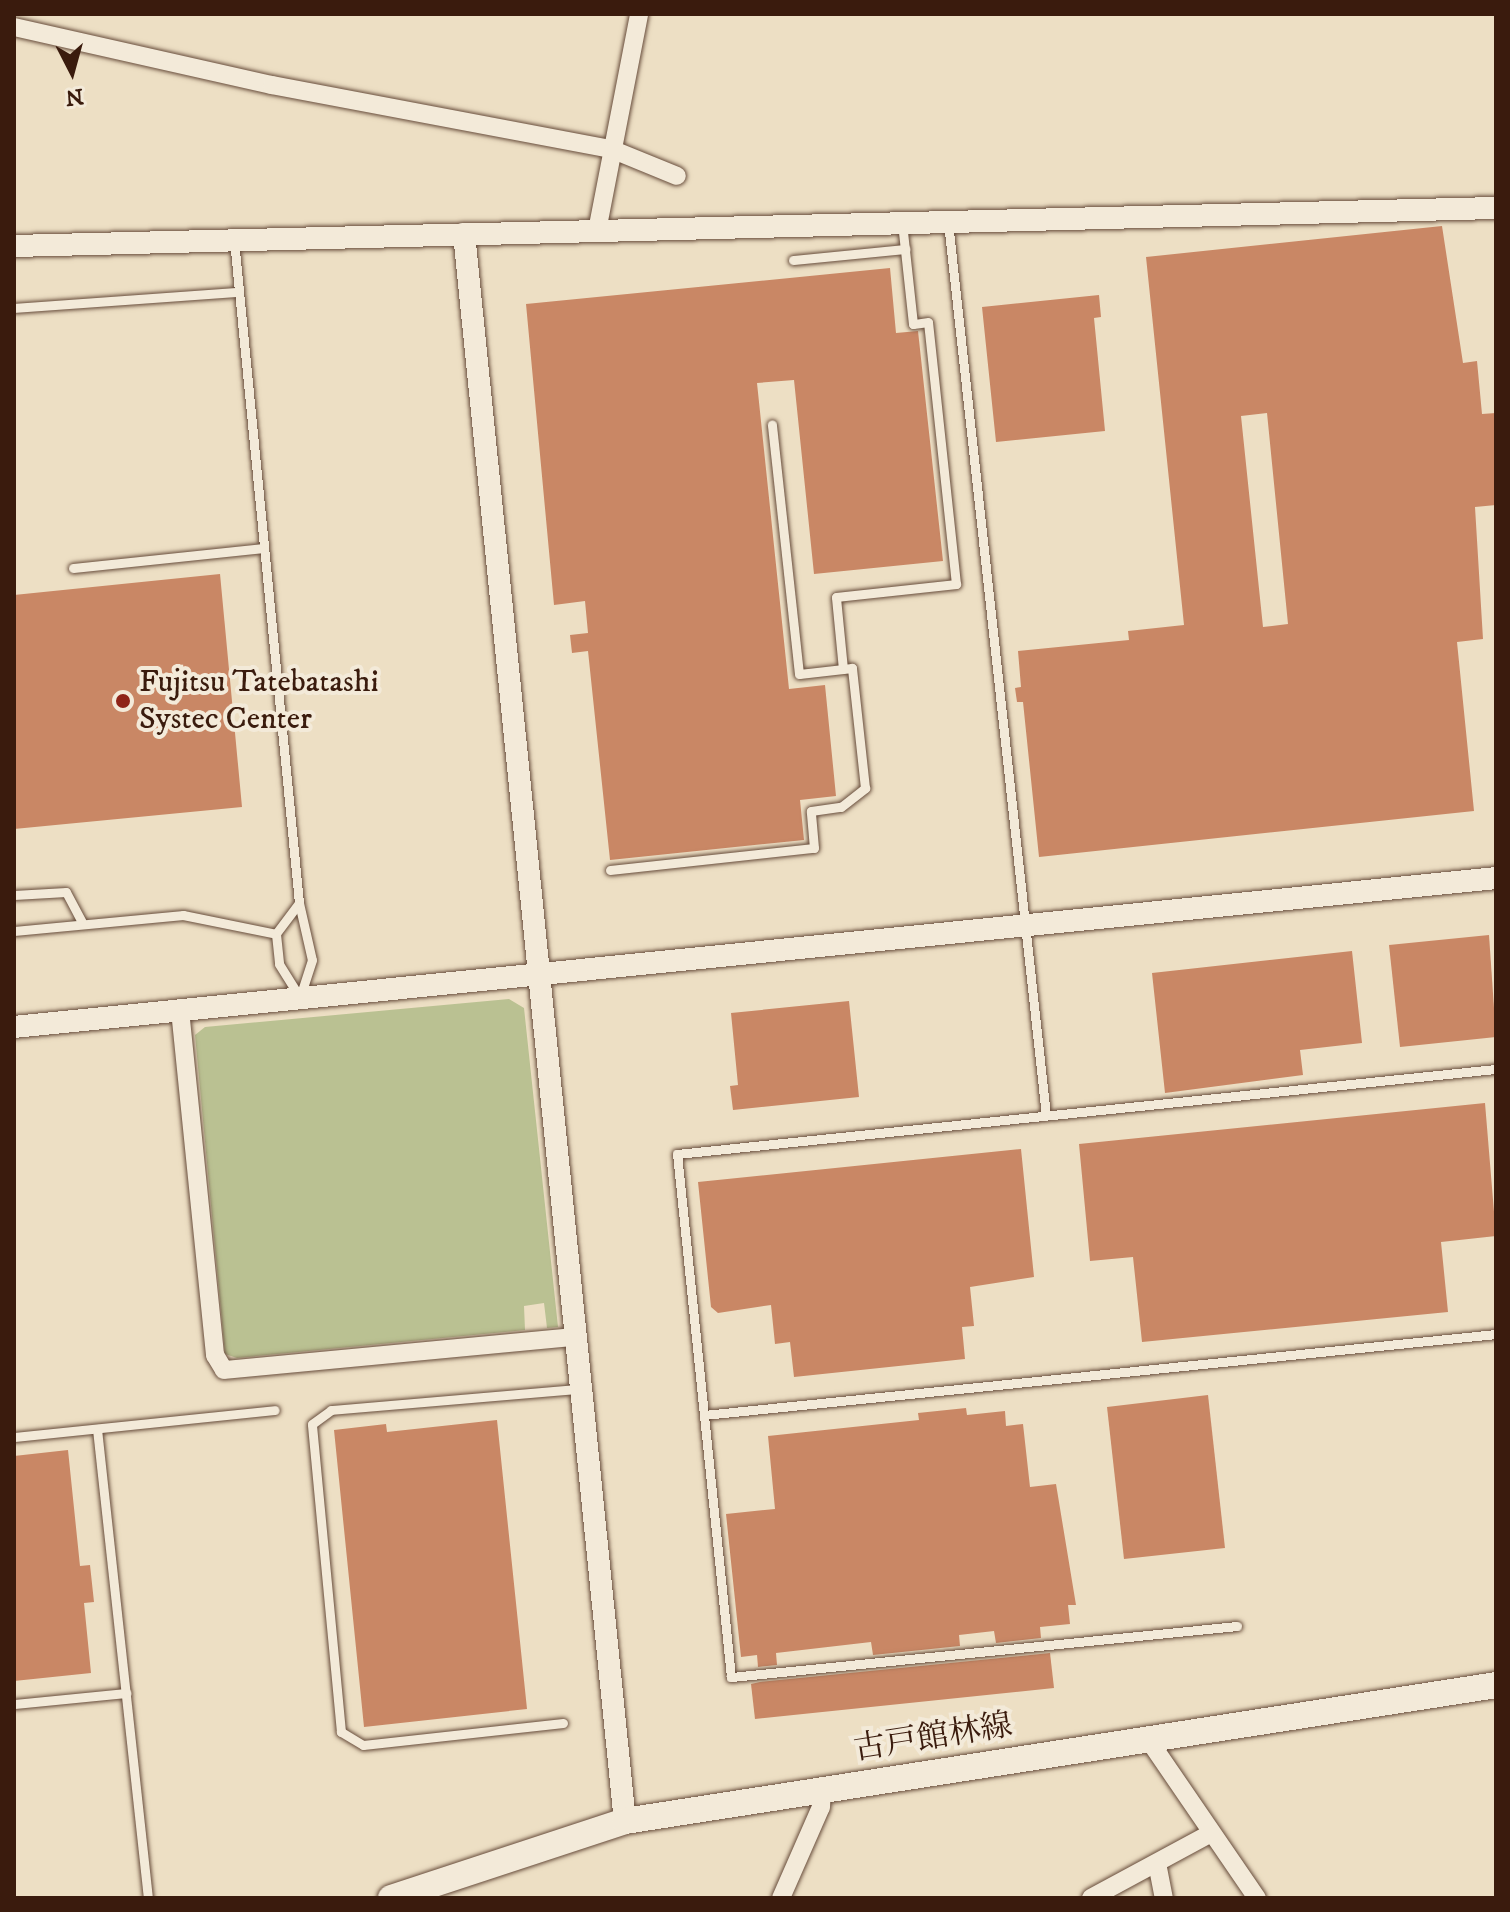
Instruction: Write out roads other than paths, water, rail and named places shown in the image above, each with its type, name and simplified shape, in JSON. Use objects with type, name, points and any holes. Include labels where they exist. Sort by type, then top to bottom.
[{"type":"main road","name":"古戸館林線","points":[[391,1898],[625,1821],[1496,1685]]},
{"type":"street","points":[[597,231],[639,14]]},
{"type":"street","points":[[14,27],[272,85],[611,149],[677,176]]},
{"type":"street","points":[[14,246],[1496,208]]},
{"type":"street","points":[[464,234],[578,1389],[625,1821]]},
{"type":"street","points":[[14,1027],[1496,878]]},
{"type":"street","points":[[180,1010],[215,1355],[224,1370],[573,1337]]},
{"type":"street","points":[[1148,1739],[1257,1898]]},
{"type":"street","points":[[781,1898],[821,1807],[822,1790]]},
{"type":"street","points":[[1091,1898],[1211,1833]]},
{"type":"street","points":[[1157,1863],[1164,1898]]},
{"type":"lane","points":[[948,222],[1046,1115]]},
{"type":"lane","points":[[843,669],[836,597],[956,584],[928,322],[913,324],[902,223]]},
{"type":"lane","points":[[234,240],[299,903],[312,960],[300,998]]},
{"type":"lane","points":[[793,260],[905,249]]},
{"type":"lane","points":[[14,308],[238,292]]},
{"type":"lane","points":[[610,870],[814,848],[811,811],[841,807],[865,788],[852,668],[799,674],[772,424]]},
{"type":"lane","points":[[73,568],[264,548]]},
{"type":"lane","points":[[14,895],[66,892],[83,924]]},
{"type":"lane","points":[[299,903],[276,934],[279,964],[300,998]]},
{"type":"lane","points":[[14,931],[208,915],[276,934]]},
{"type":"lane","points":[[1237,1626],[731,1677],[677,1154],[1496,1069]]},
{"type":"lane","points":[[704,1415],[1496,1334]]},
{"type":"lane","points":[[563,1723],[363,1745],[341,1732],[312,1424],[331,1410],[578,1389]]},
{"type":"lane","points":[[14,1437],[275,1410]]},
{"type":"lane","points":[[97,1429],[148,1898]]},
{"type":"lane","points":[[14,1704],[126,1693]]},
{"type":"place","name":"Fujitsu Tatebatashi Systec Center","points":[[123,701]]}]
